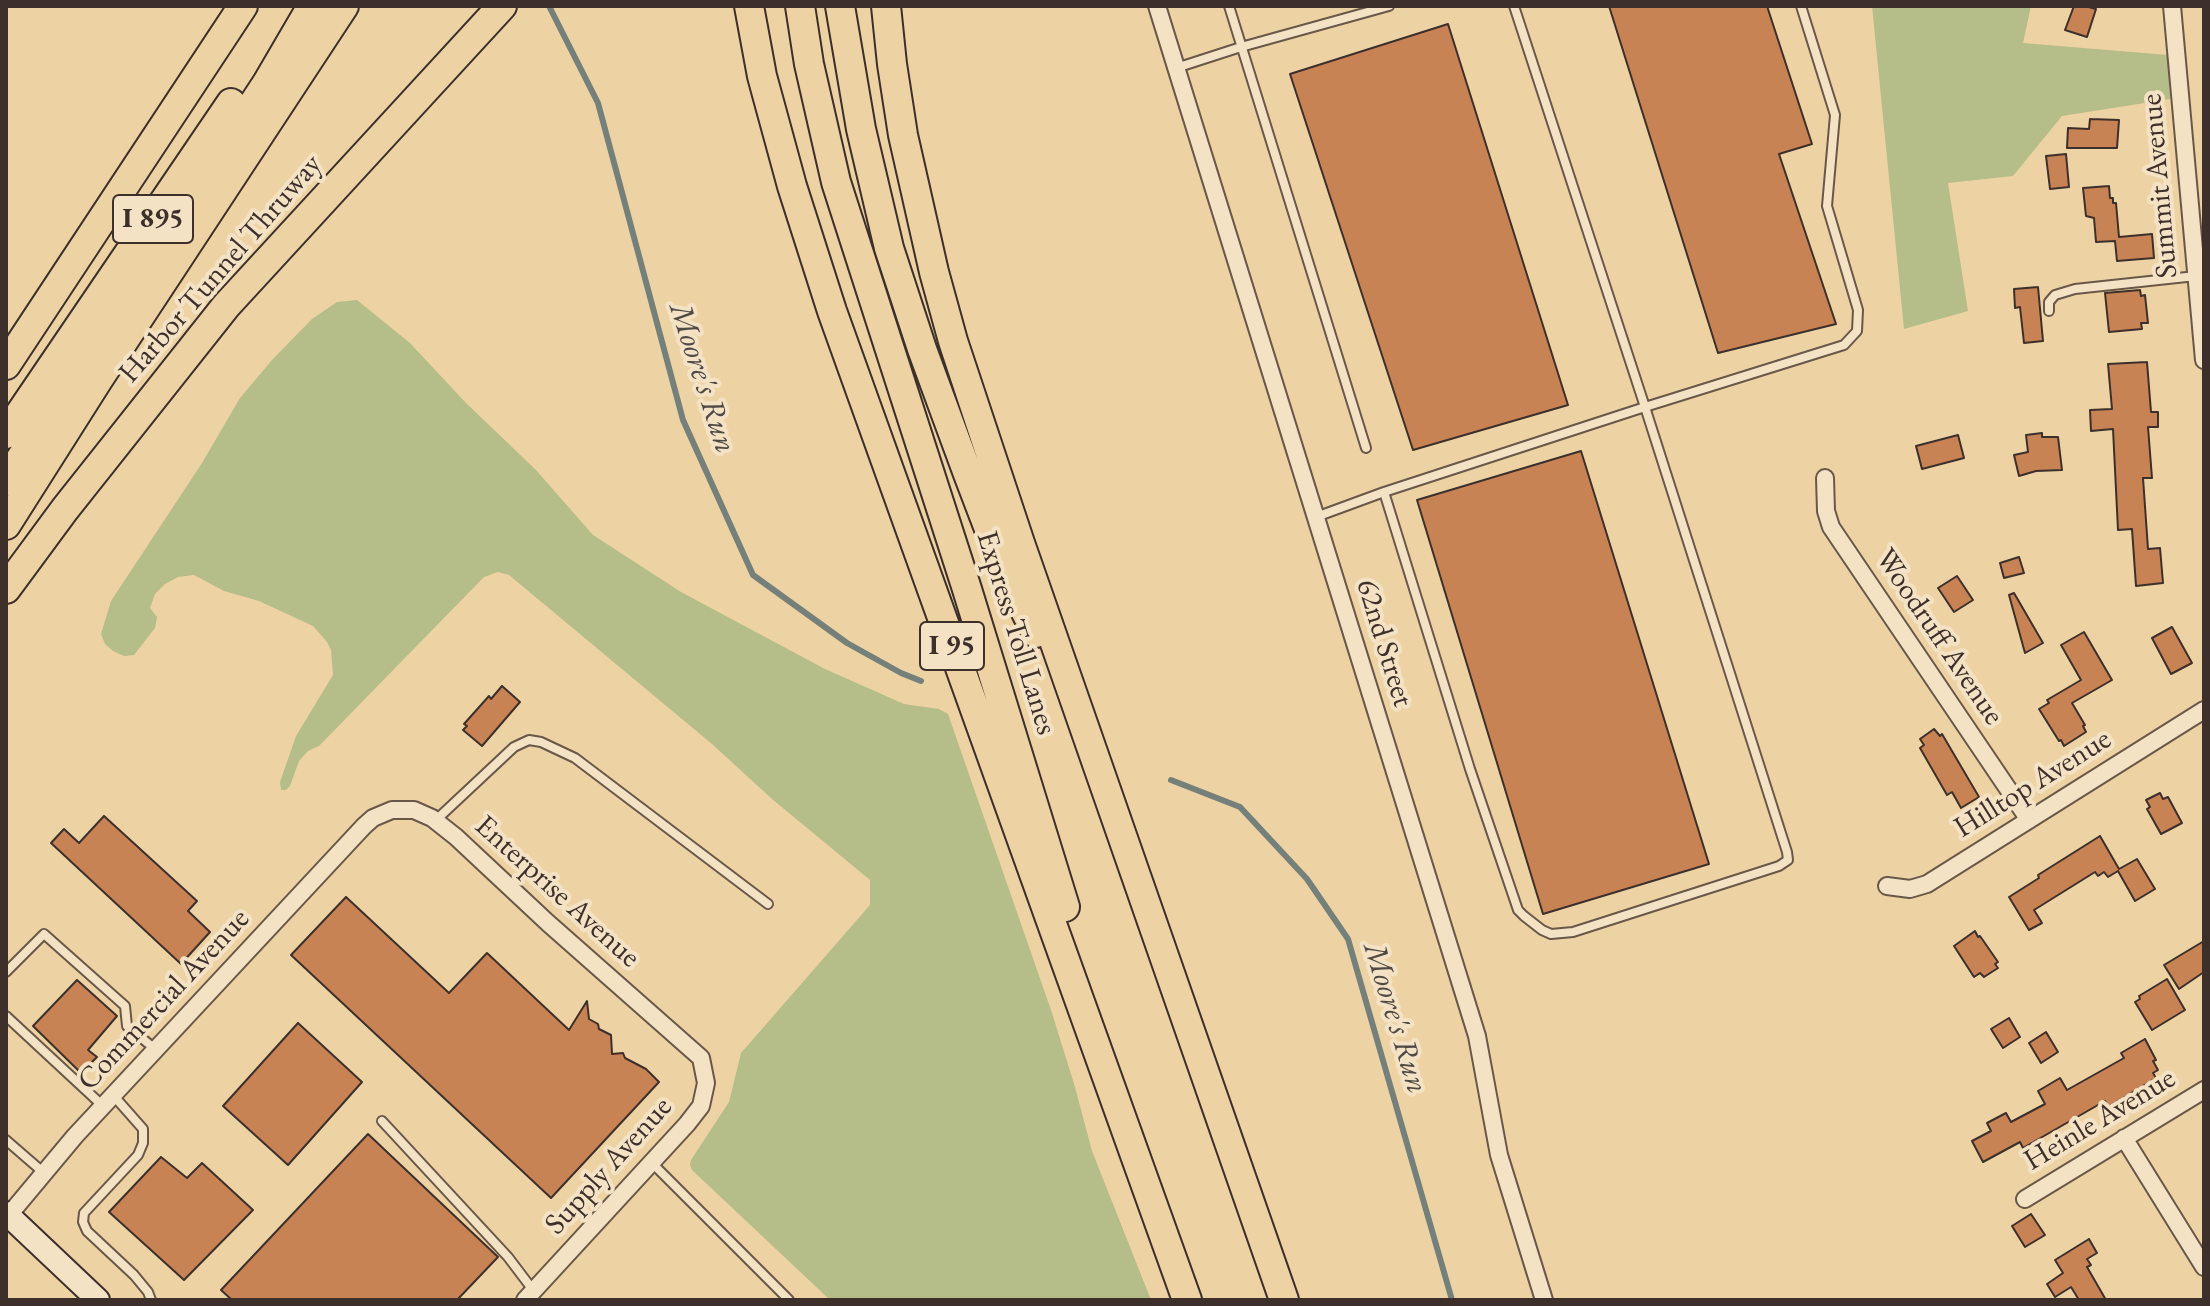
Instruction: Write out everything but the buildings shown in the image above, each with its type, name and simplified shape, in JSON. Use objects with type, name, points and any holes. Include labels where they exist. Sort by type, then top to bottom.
[{"type":"highway","name":"I 895","points":[[6,365],[243,6]]},
{"type":"highway","name":"I 895","points":[[6,434],[251,74],[303,6]]},
{"type":"highway","points":[[6,481],[258,96],[312,6]]},
{"type":"highway","points":[[6,525],[344,6]]},
{"type":"highway","name":"Harbor Tunnel Thruway","points":[[6,589],[65,509],[226,306],[502,6]]},
{"type":"highway","name":"I 95","points":[[749,6],[765,90],[832,311],[1183,1289]]},
{"type":"highway","name":"Express Toll Lanes","points":[[800,6],[809,64],[836,182],[971,601],[1183,1289]]},
{"type":"highway","name":"Express Toll Lanes","points":[[840,6],[871,178],[889,248],[922,349],[1002,563],[1078,711]]},
{"type":"highway","points":[[886,6],[903,135],[938,286],[985,439],[1284,1300]]},
{"type":"main road","points":[[7,1214],[98,1300]]},
{"type":"street","name":"62nd Street","points":[[1157,6],[1477,1036],[1499,1155],[1544,1300]]},
{"type":"street","name":"Summit Avenue","points":[[2172,6],[2204,360]]},
{"type":"street","name":"Woodruff Avenue","points":[[1825,478],[1826,511],[1831,527],[2029,820]]},
{"type":"street","name":"Hilltop Avenue","points":[[1887,886],[1910,889],[1927,884],[2204,710]]},
{"type":"street","name":"Enterprise Avenue","points":[[364,826],[383,813],[401,809],[414,810],[435,820],[701,1058]]},
{"type":"street","name":"Commercial Avenue","points":[[7,1214],[155,1049],[364,826]]},
{"type":"street","name":"Supply Avenue","points":[[529,1295],[701,1106],[706,1083],[701,1058]]},
{"type":"street","name":"Heinle Avenue","points":[[2025,1199],[2204,1090]]},
{"type":"street","points":[[2124,1138],[2204,1267]]},
{"type":"lane","points":[[1229,6],[1366,448]]},
{"type":"lane","points":[[1176,68],[1389,6]]},
{"type":"lane","points":[[1384,492],[1470,769],[1518,910],[1524,916],[1551,934],[1573,932],[1779,866],[1788,860],[1514,6]]},
{"type":"lane","points":[[1315,517],[1645,407],[1844,345],[1857,331],[1858,310],[1827,206],[1835,115],[1801,6]]},
{"type":"lane","points":[[2049,311],[2049,302],[2055,295],[2075,289],[2197,276]]},
{"type":"lane","points":[[435,820],[514,747],[529,740],[541,742],[575,758],[768,904]]},
{"type":"lane","points":[[6,972],[44,934],[125,1006],[127,1026],[155,1049]]},
{"type":"lane","points":[[6,1016],[143,1129],[143,1143],[138,1155],[84,1213],[83,1222],[87,1231],[134,1275],[151,1300]]},
{"type":"lane","points":[[382,1121],[508,1257],[529,1295]]},
{"type":"lane","points":[[6,1140],[44,1173]]},
{"type":"lane","points":[[651,1162],[789,1300]]},
{"type":"green space","points":[[1872,6],[2031,6],[2023,43],[2168,55],[2170,99],[2062,116],[2013,176],[1948,183],[1968,311],[1904,329]]},
{"type":"green space","points":[[357,300],[410,343],[466,403],[536,470],[593,535],[681,592],[825,669],[904,704],[939,709],[948,714],[1052,1013],[1092,1151],[1151,1300],[830,1300],[692,1170],[691,1160],[729,1102],[741,1053],[870,905],[870,880],[509,575],[498,572],[484,577],[319,746],[308,751],[299,761],[286,790],[281,790],[280,782],[296,736],[333,675],[331,650],[313,626],[259,601],[224,591],[194,575],[178,577],[155,594],[150,608],[157,617],[155,628],[134,655],[124,656],[105,644],[101,634],[111,601],[202,463],[240,398],[312,319],[337,302]]},
{"type":"waterway","name":"Moore's Run","points":[[549,6],[598,103],[683,420],[753,575],[847,643],[921,681]]},
{"type":"waterway","name":"Moore's Run","points":[[1171,780],[1240,807],[1307,879],[1348,939],[1452,1300]]}]
